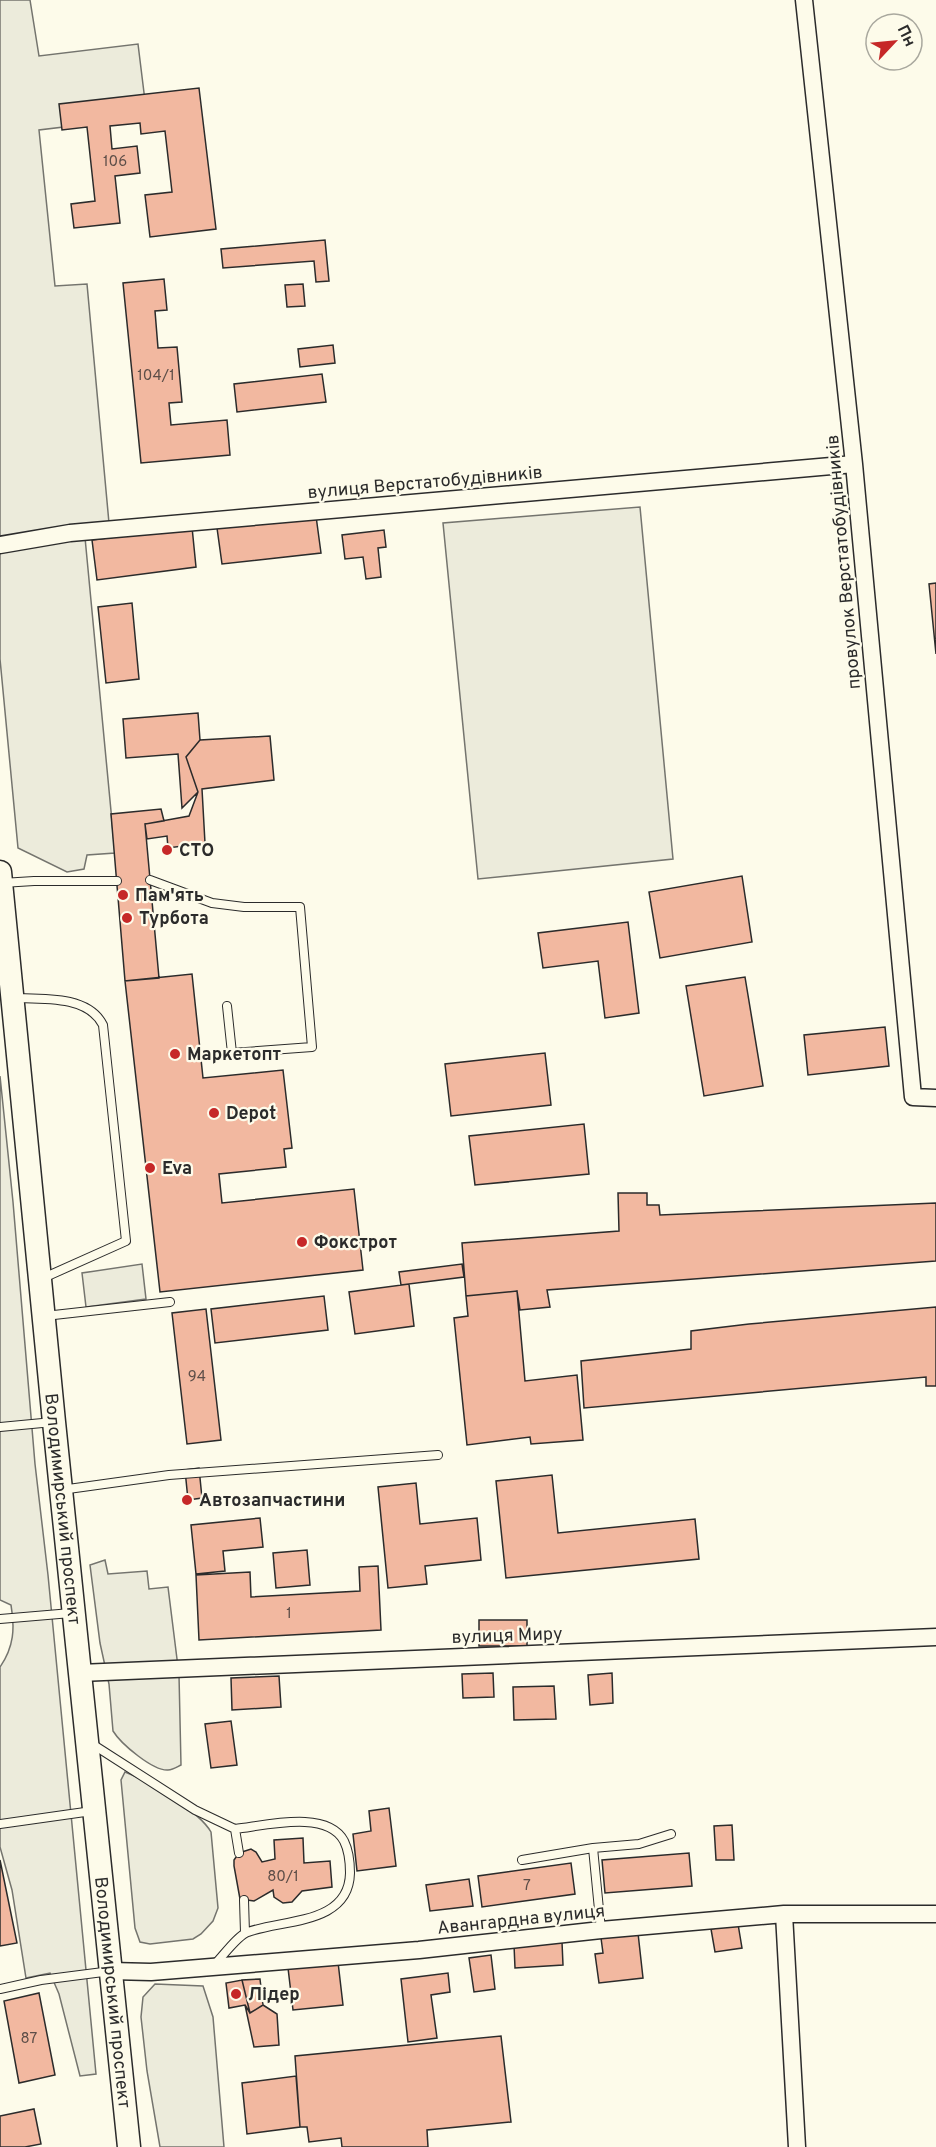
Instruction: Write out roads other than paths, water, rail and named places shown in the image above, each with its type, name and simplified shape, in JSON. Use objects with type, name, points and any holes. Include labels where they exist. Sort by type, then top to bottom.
[{"type":"main road","name":"Володимирський проспект","points":[[1,878],[6,998],[44,1316],[129,2147]]},
{"type":"street","name":"провулок Верстатобудівників","points":[[804,0],[854,464],[913,1097],[936,1098]]},
{"type":"street","name":"вулиця Верстатобудівників","points":[[0,545],[70,533],[854,464]]},
{"type":"street","name":"вулиця Миру","points":[[81,1673],[936,1637]]},
{"type":"street","name":"Авангардна вулиця","points":[[111,1971],[151,1972],[356,1955],[784,1914],[936,1914]]},
{"type":"street","points":[[784,1914],[797,2147]]},
{"type":"lane","points":[[1,878],[34,881],[117,881]]},
{"type":"lane","points":[[150,880],[212,903],[244,908],[300,907],[312,1047],[232,1053],[227,1006]]},
{"type":"lane","points":[[6,998],[47,998],[81,1006],[98,1016],[103,1025],[126,1241],[40,1280]]},
{"type":"lane","points":[[44,1316],[170,1302]]},
{"type":"lane","points":[[0,1426],[54,1422]]},
{"type":"lane","points":[[61,1490],[169,1475],[438,1455]]},
{"type":"lane","points":[[0,1619],[74,1613]]},
{"type":"lane","points":[[88,1741],[195,1809],[235,1829],[304,1821],[333,1831],[342,1839],[350,1865],[350,1881],[346,1893],[338,1904],[326,1912],[245,1933],[213,1967]]},
{"type":"lane","points":[[0,1824],[94,1811]]},
{"type":"lane","points":[[235,1829],[239,1853]]},
{"type":"lane","points":[[522,1860],[592,1848],[639,1844],[671,1834]]},
{"type":"lane","points":[[592,1848],[601,1930]]},
{"type":"lane","points":[[244,1900],[245,1933]]},
{"type":"lane","points":[[0,1989],[40,1980],[111,1971]]},
{"type":"place","name":"СТО","points":[[167,850]]},
{"type":"place","name":"Пам'ять","points":[[123,895]]},
{"type":"place","name":"Турбота","points":[[127,918]]},
{"type":"place","name":"Маркетопт","points":[[175,1054]]},
{"type":"place","name":"Depot","points":[[214,1113]]},
{"type":"place","name":"Eva","points":[[150,1168]]},
{"type":"place","name":"Фокстрот","points":[[302,1242]]},
{"type":"place","name":"Автозапчастини","points":[[187,1500]]},
{"type":"place","name":"Лідер","points":[[236,1994]]}]
